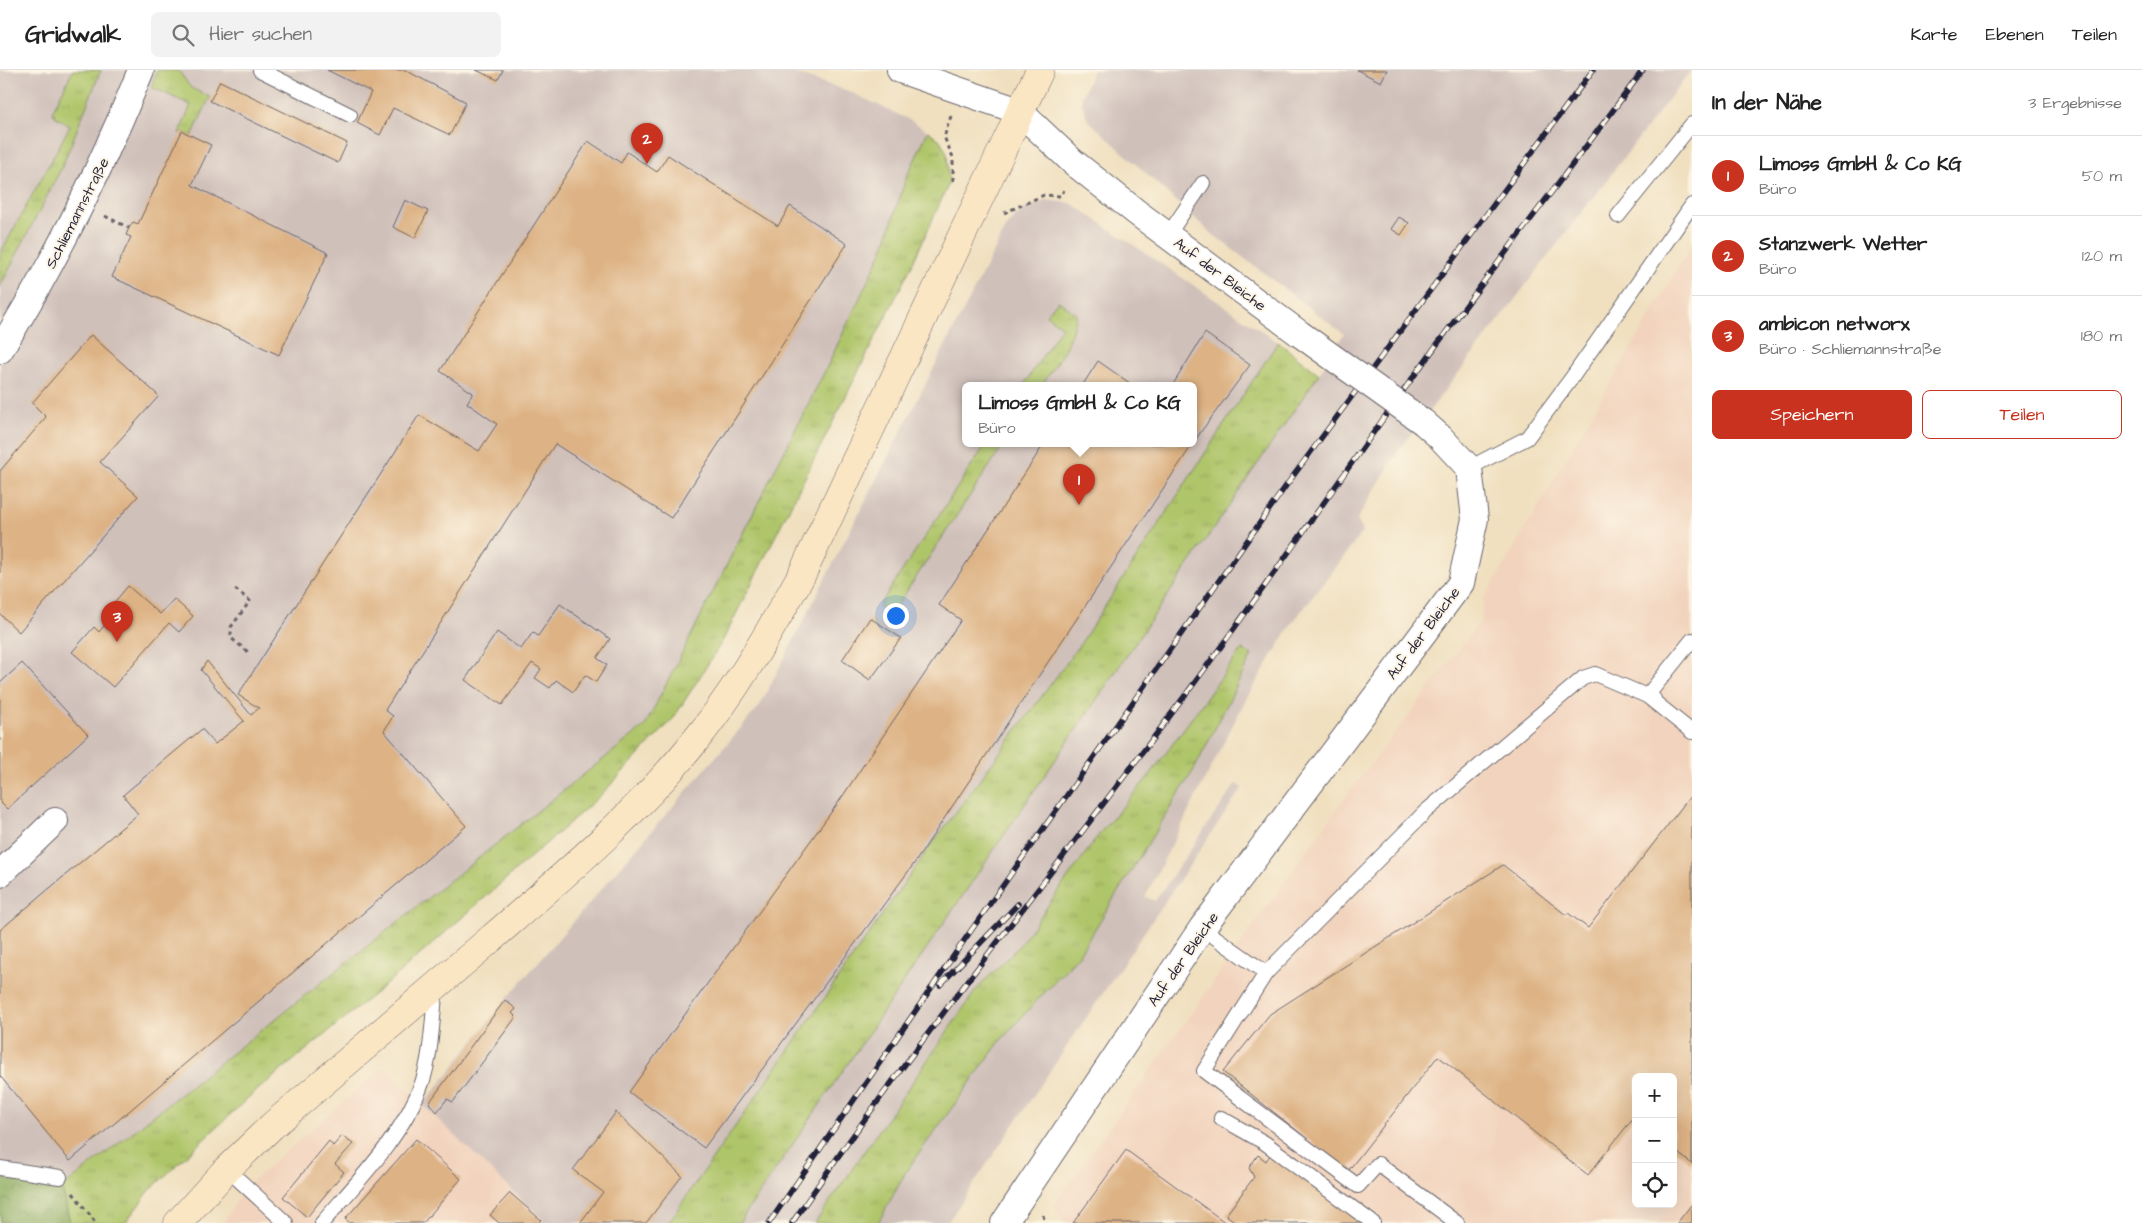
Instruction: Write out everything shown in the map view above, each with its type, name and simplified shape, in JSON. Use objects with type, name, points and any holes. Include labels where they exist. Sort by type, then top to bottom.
[{"type":"main road","points":[[178,1223],[227,1169],[272,1126],[568,872],[638,804],[690,747],[730,694],[765,640],[802,574],[1040,70]]},
{"type":"street","name":"Schliemannstraße","points":[[0,350],[51,264],[80,209],[108,150],[141,70]]},
{"type":"street","points":[[900,70],[1019,111]]},
{"type":"street","name":"Auf der Bleiche","points":[[1004,1223],[1202,928],[1461,583],[1475,519],[1469,468],[1424,422],[1300,334],[1168,235],[1073,162],[1019,111]]},
{"type":"street","points":[[0,874],[56,821]]},
{"type":"lane","points":[[260,70],[350,115]]},
{"type":"lane","points":[[1618,216],[1692,124]]},
{"type":"lane","points":[[1168,235],[1203,182]]},
{"type":"lane","points":[[1469,468],[1528,438],[1572,379],[1692,205]]},
{"type":"lane","points":[[1650,698],[1692,640]]},
{"type":"lane","points":[[1457,1223],[1378,1164],[1358,1186],[1204,1071],[1266,973],[1425,812],[1583,678],[1595,674],[1650,698],[1692,732]]},
{"type":"lane","points":[[1202,928],[1266,973]]},
{"type":"lane","points":[[322,1223],[364,1174],[413,1103],[422,1082],[428,1056],[436,986]]},
{"type":"lane","points":[[1221,1118],[1265,1143],[1373,1223]]},
{"type":"lane","points":[[0,1168],[60,1177]]},
{"type":"lane","points":[[227,1169],[286,1223]]},
{"type":"path","points":[[960,90],[944,137],[953,157],[954,175],[951,199],[965,226],[1014,210],[1044,195],[1061,196],[1073,162]]},
{"type":"path","points":[[235,589],[250,601],[231,627],[231,638],[248,652]]},
{"type":"path","points":[[60,1177],[96,1223]]},
{"type":"shaded area","points":[[0,70],[785,70],[848,91],[912,121],[928,131],[905,181],[884,247],[825,371],[645,726],[62,1188],[0,1178]]},
{"type":"shaded area","points":[[1093,70],[1691,70],[1397,453],[1357,519],[1363,532],[1293,622],[1246,699],[1145,897],[1155,901],[1236,784],[1242,788],[947,1223],[878,1223],[907,1170],[1001,1039],[1078,956],[1195,768],[1243,649],[1150,775],[1100,833],[1019,946],[976,990],[815,1223],[739,1223],[1319,374],[1344,334],[1211,233],[1088,120],[1082,104],[1082,96]]},
{"type":"shaded area","points":[[1046,200],[1071,203],[1278,342],[1079,646],[924,855],[668,1223],[541,1223],[543,1220],[423,1105],[508,997],[759,707],[1008,224],[1021,211]]},
{"type":"shaded area","points":[[1692,244],[1692,1223],[1064,1223],[1054,1205],[1344,799],[1481,621],[1483,601]]},
{"type":"shaded area","points":[[384,1067],[543,1220],[541,1223],[223,1223],[244,1188]]},
{"type":"green space","points":[[73,70],[101,70],[62,167],[0,287],[0,254],[70,126],[52,112]]},
{"type":"green space","points":[[157,70],[178,70],[191,88],[210,97],[192,136],[182,131],[179,134],[191,105],[151,87]]},
{"type":"green space","points":[[928,131],[940,140],[947,153],[949,183],[912,265],[722,642],[673,719],[600,796],[396,976],[249,1097],[150,1190],[125,1223],[70,1223],[62,1188],[645,726],[825,371],[884,247],[905,181]]},
{"type":"green space","points":[[1058,301],[1077,314],[1067,343],[1044,382],[1026,382],[1062,327],[1046,315]]},
{"type":"green space","points":[[1278,342],[1319,374],[739,1223],[668,1223],[924,855],[1079,646]]},
{"type":"green space","points":[[984,447],[1002,447],[891,615],[879,606]]},
{"type":"green space","points":[[1242,649],[1252,655],[1195,768],[1078,956],[1001,1040],[907,1170],[878,1223],[815,1223],[976,990],[1019,946],[1100,833],[1150,775]]},
{"type":"green space","points":[[0,1178],[62,1188],[70,1223],[0,1223]]},
{"type":"building","points":[[327,70],[405,70],[466,102],[450,135],[393,108],[380,135],[357,123],[371,92]]},
{"type":"building","points":[[476,70],[503,70],[498,80]]},
{"type":"building","points":[[1357,70],[1387,70],[1381,82]]},
{"type":"building","points":[[220,81],[347,143],[338,163],[210,101]]},
{"type":"building","points":[[182,131],[211,145],[192,185],[328,253],[279,355],[112,277],[131,237],[126,235],[129,228],[133,222],[138,224]]},
{"type":"building","points":[[588,141],[621,163],[627,152],[657,172],[668,155],[778,226],[790,206],[847,244],[671,518],[555,444],[385,710],[393,716],[384,731],[466,826],[70,1161],[0,1076],[0,930],[138,814],[123,795],[202,729],[215,744],[244,721],[201,670],[207,661],[251,715],[259,708],[238,695],[419,415],[479,451],[497,424],[467,403],[473,393],[440,371]]},
{"type":"building","points":[[405,200],[428,211],[415,238],[393,227]]},
{"type":"building","points":[[1399,217],[1409,223],[1401,235],[1391,229]]},
{"type":"building","points":[[1205,333],[1250,365],[1197,438],[1197,382],[1174,382]]},
{"type":"building","points":[[91,335],[159,396],[100,462],[138,496],[19,632],[0,614],[0,471],[46,417],[32,403]]},
{"type":"building","points":[[1098,361],[1128,382],[1085,382]]},
{"type":"building","points":[[1042,447],[1191,447],[916,861],[704,1148],[629,1092],[840,800],[961,620],[939,605]]},
{"type":"building","points":[[128,586],[160,614],[174,599],[193,616],[179,632],[169,623],[113,687],[72,652],[94,627],[99,632],[111,617],[106,612]]},
{"type":"building","points":[[560,604],[610,639],[597,658],[607,665],[596,682],[585,675],[573,692],[556,680],[550,688],[535,678],[541,669],[532,663],[502,705],[465,680],[497,632],[521,649],[533,632],[538,636]]},
{"type":"building","points":[[870,618],[901,638],[870,680],[842,660]]},
{"type":"building","points":[[22,663],[88,735],[7,809],[0,802],[0,683]]},
{"type":"building","points":[[1692,794],[1692,1164],[1677,1152],[1677,1073],[1632,1073],[1632,1120],[1588,1175],[1438,1056],[1348,1171],[1223,1072],[1270,1014],[1503,865],[1566,915],[1568,913],[1588,928]]},
{"type":"building","points":[[505,1000],[516,1009],[512,1013],[516,1017],[453,1102],[447,1099],[437,1112],[429,1103]]},
{"type":"building","points":[[616,1112],[682,1176],[646,1223],[580,1223],[603,1192],[573,1170]]},
{"type":"building","points":[[342,1136],[353,1144],[335,1164],[344,1172],[307,1217],[283,1197],[329,1141],[333,1146]]},
{"type":"building","points":[[416,1139],[461,1179],[423,1223],[350,1223],[345,1219]]},
{"type":"building","points":[[1126,1150],[1226,1223],[1073,1223]]},
{"type":"building","points":[[1271,1154],[1361,1223],[1237,1223],[1226,1215],[1254,1177],[1249,1168],[1258,1155],[1266,1161]]},
{"type":"building","points":[[510,1193],[541,1220],[538,1223],[499,1223],[490,1215]]},
{"type":"building","points":[[1692,1204],[1692,1223],[1677,1223]]},
{"type":"railway","points":[[769,1223],[970,932],[1288,483],[1593,70]]},
{"type":"railway","points":[[792,1223],[884,1092],[1127,773],[1263,589],[1435,347],[1643,70]]},
{"type":"railway","points":[[940,985],[1018,904]]},
{"type":"place","name":"Stanzwerk Wetter","points":[[647,164]]},
{"type":"place","name":"Limoss GmbH & Co KG","points":[[1079,505]]},
{"type":"place","name":"ambicon networx","points":[[117,642]]}]
